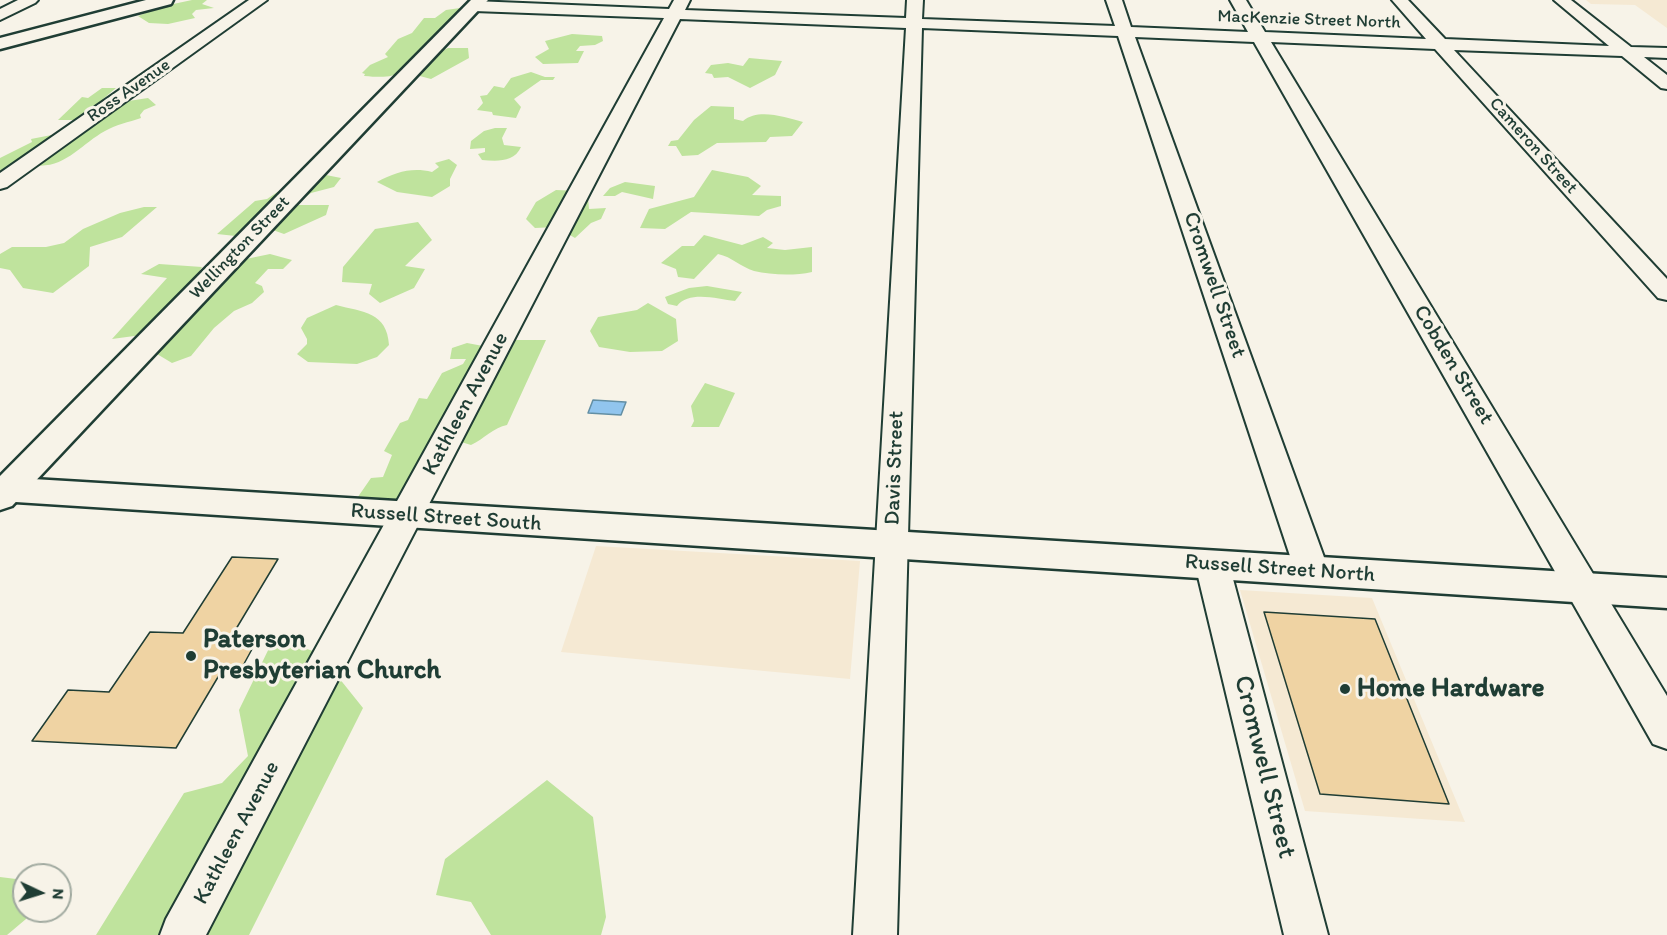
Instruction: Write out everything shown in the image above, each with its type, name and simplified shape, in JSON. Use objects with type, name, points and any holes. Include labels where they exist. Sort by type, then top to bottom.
[{"type":"street","points":[[0,15],[30,0]]},
{"type":"street","points":[[0,44],[165,0]]},
{"type":"street","name":"Ross Avenue","points":[[0,183],[259,0]]},
{"type":"street","name":"Cromwell Street","points":[[1114,0],[1312,571]]},
{"type":"street","name":"Cobden Street","points":[[1238,0],[1667,731]]},
{"type":"street","name":"Cameron Street","points":[[1400,0],[1667,292]]},
{"type":"street","points":[[1562,0],[1667,84]]},
{"type":"street","name":"MacKenzie Street North","points":[[477,3],[914,12],[1126,33],[1667,53]]},
{"type":"street","name":"Wellington Street","points":[[2,492],[477,3]]},
{"type":"street","name":"Kathleen Avenue","points":[[182,935],[678,6]]},
{"type":"street","name":"Davis Street","points":[[875,935],[914,12]]},
{"type":"street","points":[[0,37],[24,37]]},
{"type":"street","name":"Russell Street South","points":[[2,492],[892,546]]},
{"type":"street","name":"Russell Street North","points":[[892,546],[1667,593]]},
{"type":"street","name":"Cromwell Street","points":[[1212,564],[1306,935]]},
{"type":"shaded area","points":[[1586,0],[1667,0],[1667,28],[1635,5],[1591,4]]},
{"type":"shaded area","points":[[596,546],[860,561],[850,679],[561,652]]},
{"type":"shaded area","name":"Home Hardware","points":[[1240,590],[1372,598],[1465,822],[1305,811]]},
{"type":"green space","points":[[192,0],[207,0],[202,4],[214,8],[196,10],[192,14],[195,18],[168,24],[149,23],[138,16],[164,6]]},
{"type":"green space","points":[[467,7],[421,48],[424,52],[398,74],[384,77],[364,76],[365,74],[362,73],[370,65],[388,57],[385,54],[398,39],[412,33],[424,18],[435,18],[446,10]]},
{"type":"green space","points":[[572,34],[602,36],[603,41],[595,45],[580,46],[576,51],[584,51],[578,63],[543,64],[535,57],[549,49],[545,41]]},
{"type":"green space","points":[[448,48],[468,48],[469,58],[431,79],[416,75],[417,69],[432,63],[442,51]]},
{"type":"green space","points":[[749,58],[782,61],[775,75],[750,88],[728,77],[714,78],[712,74],[705,73],[711,65],[728,63],[743,66]]},
{"type":"green space","points":[[531,72],[545,77],[555,77],[553,80],[541,80],[514,99],[521,107],[516,118],[477,110],[483,103],[480,96],[487,95],[494,86],[504,88],[511,78]]},
{"type":"green space","points":[[102,88],[116,88],[103,99],[111,102],[109,104],[148,98],[156,105],[144,110],[140,115],[141,118],[118,125],[96,136],[63,160],[44,166],[33,165],[88,123],[107,117],[98,112],[85,120],[58,120],[82,97],[88,98]]},
{"type":"green space","points":[[711,106],[734,107],[734,119],[743,121],[749,117],[764,114],[803,122],[792,136],[770,137],[766,142],[717,143],[698,155],[682,156],[676,146],[668,146],[671,141],[678,140],[694,120]]},
{"type":"green space","points":[[507,128],[502,138],[504,145],[521,147],[514,156],[509,158],[499,161],[482,160],[478,154],[485,152],[485,148],[470,149],[471,141],[484,131]]},
{"type":"green space","points":[[67,132],[15,168],[0,172],[0,158],[32,142],[31,139]]},
{"type":"green space","points":[[449,159],[457,165],[450,179],[450,186],[432,197],[397,192],[377,182],[404,171],[432,172],[439,167],[435,163]]},
{"type":"green space","points":[[712,170],[748,177],[761,186],[752,195],[781,196],[781,206],[767,210],[759,216],[691,212],[665,229],[640,228],[649,209],[694,197]]},
{"type":"green space","points":[[326,175],[341,178],[334,187],[311,193],[294,205],[329,205],[326,215],[284,234],[270,229],[245,237],[217,234],[255,201],[267,199],[282,189],[304,191]]},
{"type":"green space","points":[[625,182],[655,186],[653,199],[622,192],[615,196],[603,196],[610,188]]},
{"type":"green space","points":[[556,190],[579,191],[588,197],[589,209],[606,208],[601,219],[591,223],[575,238],[556,227],[535,228],[526,219],[536,202]]},
{"type":"green space","points":[[144,207],[157,207],[122,237],[90,247],[89,266],[53,293],[23,288],[10,270],[0,268],[0,254],[12,247],[46,247],[64,243],[83,229],[120,213]]},
{"type":"green space","points":[[418,222],[432,240],[405,266],[425,269],[414,288],[380,303],[369,294],[372,284],[342,282],[343,267],[375,229]]},
{"type":"green space","points":[[704,235],[742,245],[763,237],[773,243],[767,248],[785,250],[812,247],[812,272],[775,274],[761,272],[749,269],[718,254],[694,279],[678,277],[676,269],[661,263],[682,246],[694,246]]},
{"type":"green space","points":[[270,254],[292,260],[283,269],[268,269],[255,283],[262,286],[264,292],[252,303],[234,311],[214,328],[191,356],[172,363],[157,354],[192,315],[191,308],[149,334],[112,339],[167,278],[141,274],[159,264],[202,267],[192,285],[208,287],[246,259]]},
{"type":"green space","points":[[707,286],[742,292],[735,301],[696,297],[682,301],[677,306],[668,304],[665,297],[689,288]]},
{"type":"green space","points":[[648,303],[676,319],[678,341],[662,351],[630,352],[599,347],[590,331],[598,317],[637,310]]},
{"type":"green space","points":[[336,305],[372,315],[384,326],[389,345],[377,357],[357,364],[308,362],[297,354],[307,344],[301,328],[307,318]]},
{"type":"green space","points":[[513,340],[546,340],[507,425],[471,445],[438,435],[438,475],[389,506],[353,504],[371,478],[383,477],[392,455],[384,451],[400,423],[408,420],[419,398],[427,399],[442,373],[463,364],[466,359],[450,359],[452,348],[467,343],[483,346],[469,370],[495,370]]},
{"type":"green space","points":[[705,383],[735,393],[719,427],[691,427],[694,421],[691,406]]},
{"type":"green space","points":[[274,638],[319,653],[363,708],[249,935],[96,935],[184,793],[222,783],[248,756],[239,710]]},
{"type":"green space","points":[[547,780],[593,817],[606,917],[601,935],[491,935],[471,902],[436,895],[445,859]]},
{"type":"green space","points":[[0,877],[12,878],[12,923],[21,923],[7,935],[0,935]]},
{"type":"water","points":[[593,400],[626,402],[621,415],[588,413]]},
{"type":"building","name":"Paterson Presbyterian Church","points":[[232,557],[278,559],[230,639],[257,640],[239,673],[221,672],[176,748],[32,741],[68,690],[109,692],[150,632],[183,633]]},
{"type":"building","name":"Home Hardware","points":[[1264,612],[1375,619],[1449,804],[1320,794]]},
{"type":"place","name":"Paterson Presbyterian Church","points":[[191,656]]},
{"type":"place","name":"Home Hardware","points":[[1345,689]]}]
